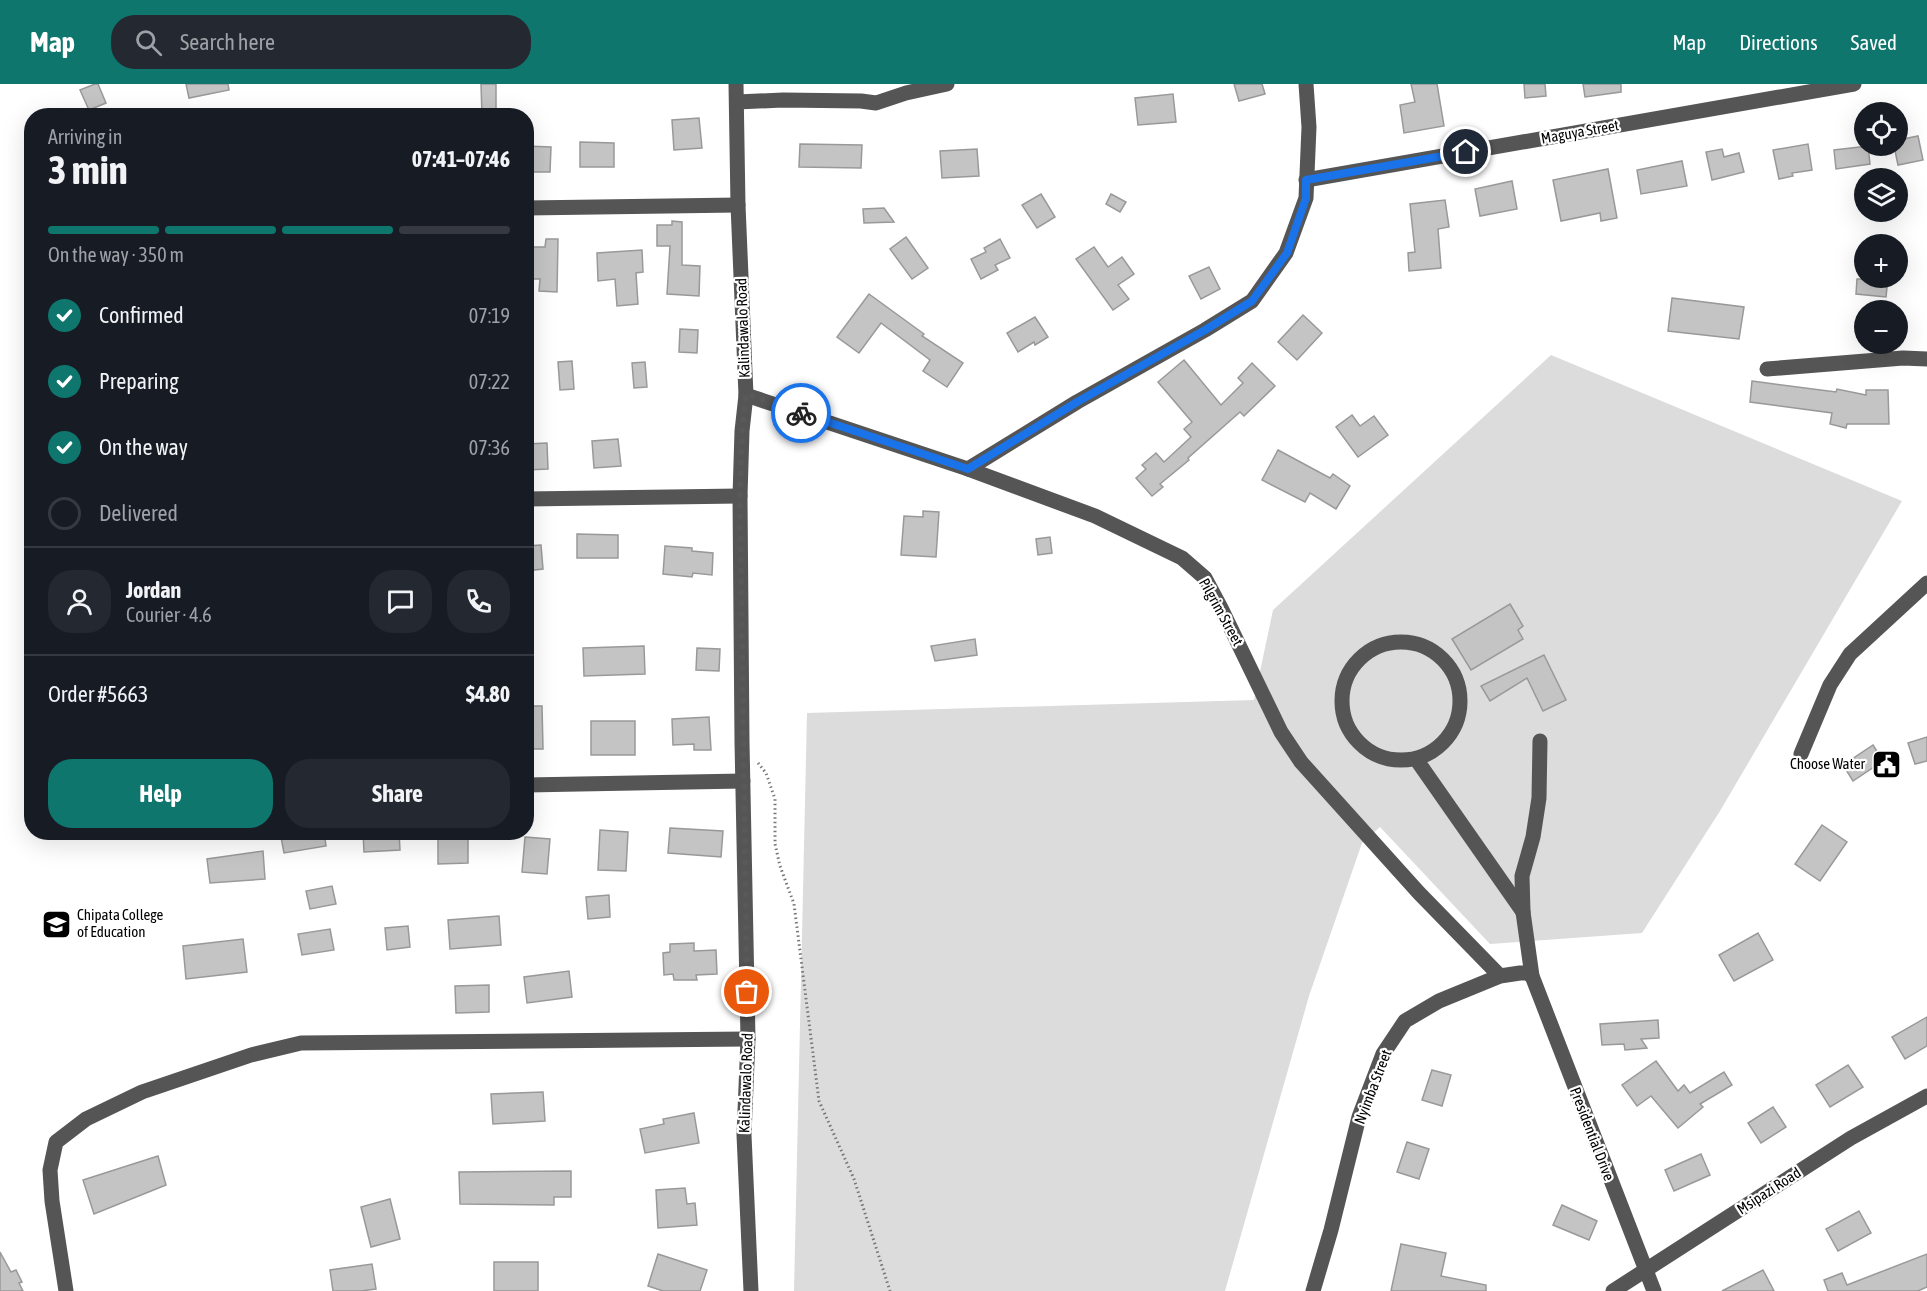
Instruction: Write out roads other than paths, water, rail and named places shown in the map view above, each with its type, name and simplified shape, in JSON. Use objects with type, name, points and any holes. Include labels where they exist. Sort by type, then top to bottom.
[{"type":"street","name":"Kalindawalo Road","points":[[736,84],[738,205],[746,394],[742,431],[740,496],[748,1039],[744,1136],[751,1291]]},
{"type":"street","points":[[736,102],[783,100],[876,103],[906,93],[947,84]]},
{"type":"street","points":[[968,469],[1077,402],[1252,301],[1287,253],[1306,198],[1309,127],[1306,84]]},
{"type":"street","name":"Maguya Street","points":[[1306,180],[1854,84]]},
{"type":"street","points":[[534,208],[738,205]]},
{"type":"street","points":[[1767,369],[1903,358],[1927,359]]},
{"type":"street","name":"Pilgrim Street","points":[[746,394],[968,469],[1095,516],[1182,558],[1205,578],[1281,732],[1301,762],[1419,893],[1500,976]]},
{"type":"street","points":[[534,499],[740,496]]},
{"type":"street","points":[[1801,754],[1830,685],[1850,654],[1927,583]]},
{"type":"street","points":[[1408,642],[1430,650],[1448,665],[1458,686],[1460,709],[1452,731],[1437,748],[1416,759],[1393,760],[1371,753],[1353,738],[1343,717],[1341,694],[1349,672],[1364,654],[1385,644],[1408,642]]},
{"type":"street","name":"Presidential Drive","points":[[1539,741],[1539,798],[1533,837],[1522,876],[1523,912],[1533,976],[1654,1291]]},
{"type":"street","points":[[1416,759],[1523,912]]},
{"type":"street","points":[[534,785],[743,781]]},
{"type":"street","name":"Nyimba Street","points":[[1313,1291],[1359,1117],[1383,1054],[1405,1021],[1439,1001],[1500,976],[1527,973],[1533,976]]},
{"type":"street","points":[[66,1291],[52,1201],[50,1170],[56,1143],[86,1119],[142,1092],[251,1055],[301,1043],[748,1039]]},
{"type":"street","name":"Msipazi Road","points":[[1613,1291],[1851,1138],[1927,1096]]},
{"type":"place","name":"Choose Water","points":[[1886,764]]},
{"type":"place","name":"Chipata College of Education","points":[[56,924]]}]
